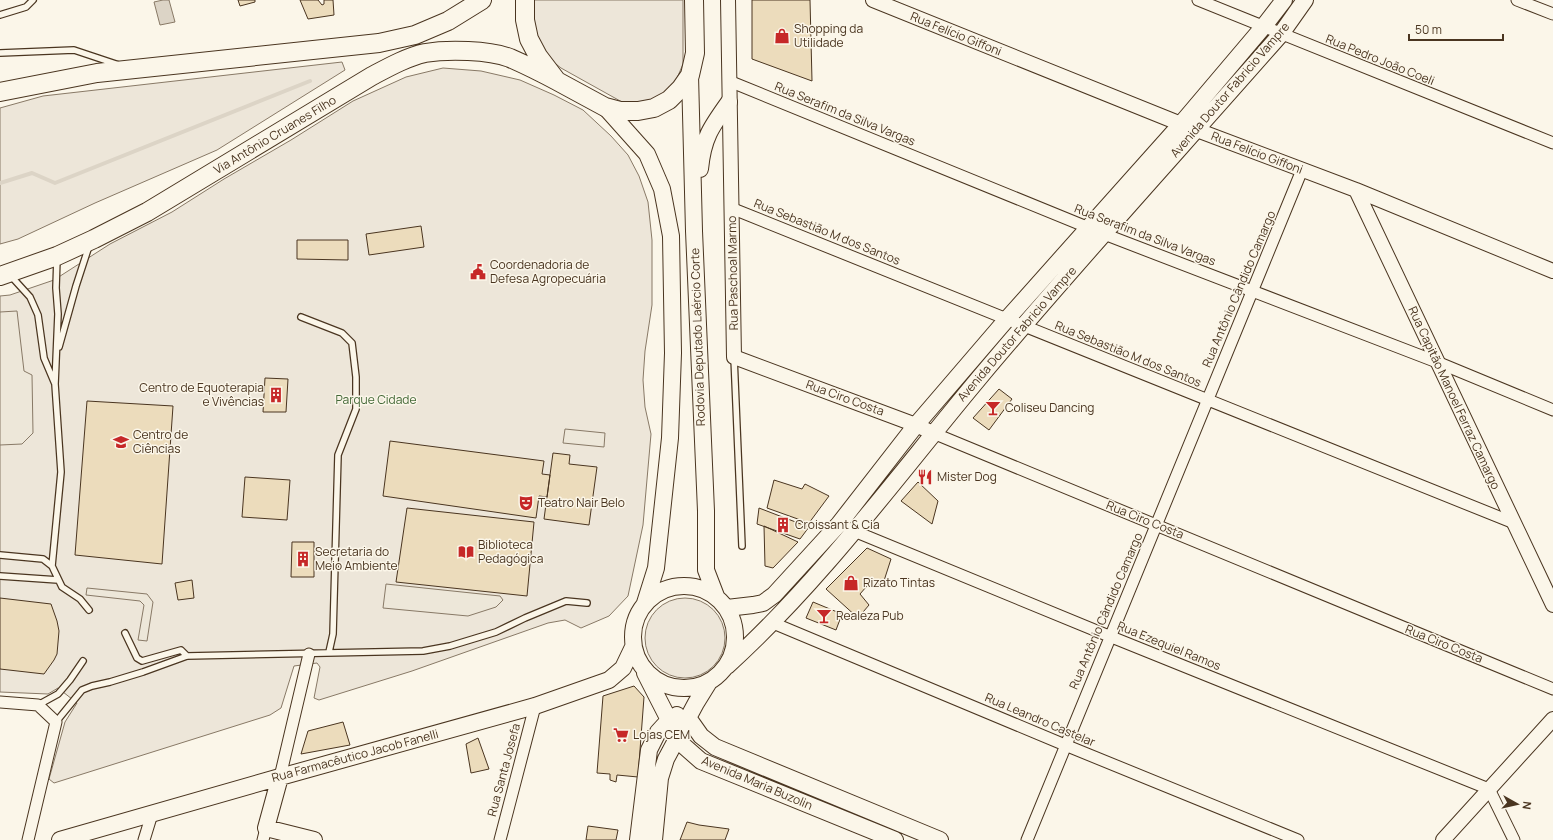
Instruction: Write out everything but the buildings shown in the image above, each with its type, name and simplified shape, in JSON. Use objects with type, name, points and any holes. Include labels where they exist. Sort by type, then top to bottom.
[{"type":"main road","points":[[0,92],[97,73],[387,41],[415,35],[448,20],[482,0]]},
{"type":"main road","points":[[525,0],[525,20],[529,39],[538,56],[557,81]]},
{"type":"main road","points":[[690,75],[695,53],[694,0]]},
{"type":"main road","name":"Avenida Doutor Fabricio Vampre","points":[[721,602],[758,604],[763,603],[774,595],[839,524],[916,425],[1181,124],[1264,26],[1284,0]]},
{"type":"main road","name":"Avenida Doutor Fabricio Vampre","points":[[727,666],[773,623],[854,531],[1023,325],[1197,131],[1281,34],[1305,0]]},
{"type":"main road","name":"Via Antônio Cruanes Filho","points":[[4,274],[57,256],[147,212],[372,76],[424,53],[451,51],[481,52],[509,58],[557,81],[605,107],[620,111],[638,111],[654,108],[669,100],[681,88],[690,75]]},
{"type":"main road","name":"Rodovia Deputado Laércio Corte","points":[[690,75],[694,231],[706,511],[706,570],[721,602]]},
{"type":"main road","points":[[694,231],[701,152],[710,128],[730,102]]},
{"type":"main road","name":"Rodovia Deputado Laércio Corte","points":[[605,107],[647,154],[662,189],[671,236],[673,353],[670,438],[656,568],[645,603]]},
{"type":"main road","points":[[687,585],[702,589],[721,602],[733,622],[736,637],[733,652],[727,666],[719,675],[709,682],[695,688],[680,689],[665,685],[652,678],[641,666],[633,647],[632,631],[637,616],[645,603],[657,592],[672,587],[687,585]]},
{"type":"main road","name":"Rua Farmacêutico Jacob Fanelli","points":[[60,840],[534,706],[609,680],[623,668],[633,647]]},
{"type":"main road","name":"Avenida Maria Buzolin","points":[[641,666],[669,720],[676,739],[701,761],[895,840]]},
{"type":"main road","points":[[654,840],[660,778],[666,759],[709,682]]},
{"type":"main road","points":[[638,840],[649,750],[658,732],[669,720],[696,703]]},
{"type":"main road","name":"Avenida Maria Buzolin","points":[[689,719],[701,736],[715,747],[940,840]]},
{"type":"main road","points":[[280,777],[265,834],[314,840]]},
{"type":"street","name":"Rua Paschoal Marmo","points":[[728,0],[734,357]]},
{"type":"street","name":"Rua Felício Giffoni","points":[[873,0],[1197,131],[1356,190],[1553,271]]},
{"type":"street","name":"Rua Pedro João Coeli","points":[[1198,0],[1553,143]]},
{"type":"street","points":[[1517,0],[1553,14]]},
{"type":"street","name":"Rua Serafim da Silva Vargas","points":[[729,81],[1104,234],[1437,362],[1553,410]]},
{"type":"street","name":"Rua Antônio Cândido Camargo","points":[[1026,840],[1302,170]]},
{"type":"street","name":"Rua Capitão Manoel Ferraz Camargo","points":[[1356,190],[1553,605]]},
{"type":"street","name":"Rua Sebastião M dos Santos","points":[[731,208],[1514,524]]},
{"type":"street","name":"Rua Ciro Costa","points":[[734,357],[916,425],[1553,689]]},
{"type":"street","name":"Rua Ezequiel Ramos","points":[[839,524],[1109,636],[1489,789]]},
{"type":"street","name":"Rua Leandro Castelar","points":[[773,623],[1065,745],[1298,840]]},
{"type":"street","points":[[280,777],[309,654]]},
{"type":"street","points":[[0,702],[38,705],[56,722],[28,840]]},
{"type":"street","name":"Rua Santa Josefa","points":[[500,840],[534,706]]},
{"type":"street","points":[[1443,840],[1553,719]]},
{"type":"street","points":[[1489,789],[1514,840]]},
{"type":"street","points":[[144,840],[152,814]]},
{"type":"lane","points":[[0,15],[26,7],[34,0]]},
{"type":"lane","points":[[0,52],[74,50],[133,69]]},
{"type":"lane","points":[[55,359],[90,241]]},
{"type":"lane","points":[[57,256],[56,288],[58,314],[55,384],[61,472],[52,566],[62,587],[80,599],[89,610]]},
{"type":"lane","points":[[4,274],[30,297],[38,315],[44,358],[48,371],[55,384]]},
{"type":"lane","points":[[302,317],[342,332],[352,343],[356,377],[356,409],[338,455],[333,634],[328,652]]},
{"type":"lane","name":"Rua Paschoal Marmo","points":[[734,357],[742,510],[742,546]]},
{"type":"lane","points":[[44,358],[55,359]]},
{"type":"lane","points":[[0,554],[43,559],[52,566]]},
{"type":"lane","points":[[0,576],[58,580]]},
{"type":"lane","points":[[56,722],[82,690],[111,679],[187,656],[423,651],[450,646],[496,632],[566,601],[587,603]]},
{"type":"lane","points":[[125,633],[137,658],[142,661],[181,650],[187,656]]},
{"type":"lane","points":[[38,705],[58,694],[83,661]]},
{"type":"green space","points":[[532,0],[683,0],[683,64],[675,83],[665,93],[653,101],[637,105],[622,102],[561,68],[547,57],[535,40]]},
{"type":"green space","points":[[342,62],[345,70],[217,150],[95,203],[18,239],[0,244],[0,108],[43,96]]},
{"type":"green space","name":"Parque Cidade","points":[[443,68],[481,71],[520,80],[583,110],[611,136],[628,155],[639,176],[648,202],[652,240],[652,305],[645,351],[643,380],[645,407],[651,434],[643,525],[628,596],[609,616],[581,628],[565,620],[548,623],[412,671],[319,700],[314,698],[320,667],[317,663],[294,666],[281,708],[270,715],[54,783],[49,779],[65,722],[77,703],[58,688],[48,694],[0,692],[0,296],[10,295],[54,280],[110,244],[172,212],[353,101],[406,77]]},
{"type":"green space","points":[[685,598],[700,601],[713,610],[722,623],[725,638],[722,653],[713,666],[700,675],[685,678],[670,675],[657,666],[648,653],[645,638],[648,623],[657,610],[670,601]]},
{"type":"shaded area","points":[[169,0],[175,22],[160,25],[154,2]]},
{"type":"shaded area","points":[[17,311],[24,371],[32,375],[33,433],[22,444],[0,445],[0,312]]},
{"type":"shaded area","points":[[565,429],[605,433],[604,447],[563,443]]},
{"type":"shaded area","points":[[386,584],[500,596],[503,600],[496,607],[468,616],[383,608]]},
{"type":"shaded area","points":[[87,588],[147,594],[153,602],[147,641],[138,640],[144,605],[140,601],[86,595]]},
{"type":"waterway","points":[[0,183],[32,173],[55,183],[310,81]]},
{"type":"place","name":"Shopping da Utilidade","points":[[782,36]]},
{"type":"place","name":"Coordenadoria de Defesa Agropecuária","points":[[478,272]]},
{"type":"place","name":"Centro de Equoterapia e Vivências","points":[[276,395]]},
{"type":"place","name":"Coliseu Dancing","points":[[993,408]]},
{"type":"place","name":"Centro de Ciências","points":[[121,442]]},
{"type":"place","name":"Mister Dog","points":[[925,477]]},
{"type":"place","name":"Teatro Nair Belo","points":[[526,503]]},
{"type":"place","name":"Croissant & Cia","points":[[783,525]]},
{"type":"place","name":"Biblioteca Pedagógica","points":[[466,552]]},
{"type":"place","name":"Secretaria do Meio Ambiente","points":[[303,559]]},
{"type":"place","name":"Rizato Tintas","points":[[851,583]]},
{"type":"place","name":"Realeza Pub","points":[[824,616]]},
{"type":"place","name":"Lojas CEM","points":[[621,735]]}]
